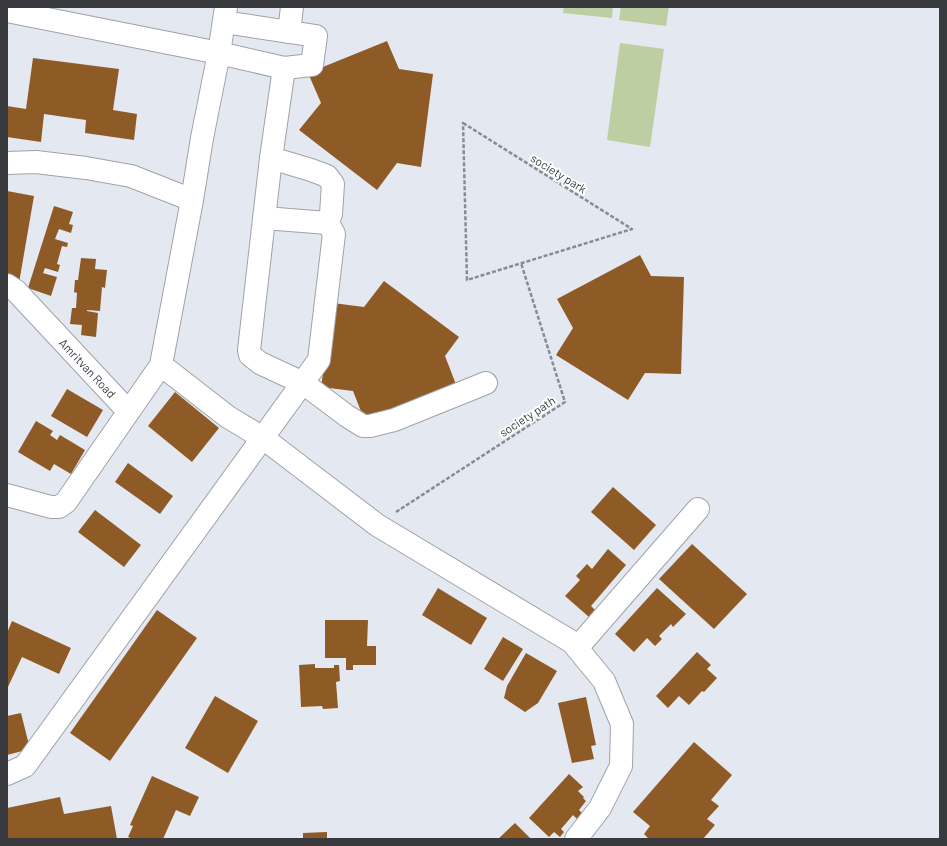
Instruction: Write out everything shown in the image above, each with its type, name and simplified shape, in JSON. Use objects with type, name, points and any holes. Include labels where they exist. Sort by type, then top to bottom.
[{"type":"street","points":[[288,32],[292,7]]},
{"type":"street","points":[[7,11],[219,53],[284,68],[312,65],[316,36],[288,32],[225,14],[219,53],[161,365],[66,502],[59,507],[51,507],[7,495]]},
{"type":"street","points":[[284,68],[271,158],[249,352],[250,355],[260,363],[303,383],[363,426],[370,426],[394,420],[486,383]]},
{"type":"street","points":[[7,774],[25,766],[264,438],[319,360],[334,234],[328,223],[331,214],[333,184],[327,176],[271,158]]},
{"type":"street","points":[[7,163],[36,162],[86,168],[131,176],[192,200]]},
{"type":"street","points":[[264,218],[328,223]]},
{"type":"street","name":"Amritvan Road","points":[[7,285],[16,291],[128,411]]},
{"type":"street","points":[[161,365],[228,417],[264,438],[377,524],[572,642],[604,681],[622,724],[621,766],[600,808],[576,839]]},
{"type":"street","points":[[576,648],[698,510]]},
{"type":"path","name":"society park","points":[[463,123],[632,229],[522,263],[467,280],[463,123]]},
{"type":"path","name":"society path","points":[[377,524],[565,402],[522,263]]},
{"type":"green space","points":[[564,7],[613,7],[612,18],[563,13]]},
{"type":"green space","points":[[621,7],[669,7],[666,26],[619,20]]},
{"type":"green space","points":[[620,43],[664,49],[650,147],[607,140]]},
{"type":"building","points":[[387,41],[399,69],[433,74],[421,167],[397,163],[377,190],[299,130],[321,103],[308,73]]},
{"type":"building","points":[[33,58],[119,69],[113,110],[137,114],[134,140],[85,133],[86,120],[44,114],[41,142],[7,137],[7,106],[26,109]]},
{"type":"building","points":[[7,191],[34,196],[19,283],[7,281]]},
{"type":"building","points":[[54,206],[73,212],[69,224],[73,225],[71,233],[59,229],[55,239],[68,243],[67,247],[62,246],[57,264],[60,265],[58,272],[45,268],[43,273],[57,277],[51,296],[28,288]]},
{"type":"building","points":[[640,255],[651,276],[684,277],[681,374],[645,373],[628,400],[556,355],[573,328],[557,299]]},
{"type":"building","points":[[81,258],[96,259],[95,269],[107,270],[105,288],[102,287],[100,311],[87,310],[98,313],[96,337],[81,335],[82,325],[70,324],[72,308],[76,308],[77,293],[74,292],[75,280],[78,280]]},
{"type":"building","points":[[384,281],[459,337],[445,356],[457,387],[366,424],[353,391],[321,387],[333,303],[364,307]]},
{"type":"building","points":[[67,389],[103,410],[87,437],[51,416]]},
{"type":"building","points":[[175,392],[219,428],[192,462],[148,426]]},
{"type":"building","points":[[36,421],[53,431],[50,435],[57,440],[60,435],[85,450],[71,474],[54,464],[50,471],[18,452]]},
{"type":"building","points":[[128,463],[173,496],[160,514],[115,482]]},
{"type":"building","points":[[613,487],[656,525],[634,550],[591,512]]},
{"type":"building","points":[[95,510],[141,545],[124,567],[78,532]]},
{"type":"building","points":[[692,544],[747,594],[714,629],[659,579]]},
{"type":"building","points":[[608,549],[626,565],[591,606],[595,610],[589,617],[565,596],[580,580],[576,576],[587,564],[592,569]]},
{"type":"building","points":[[438,588],[487,618],[471,645],[422,615]]},
{"type":"building","points":[[657,588],[686,614],[673,627],[671,624],[659,636],[662,639],[655,646],[647,638],[634,652],[615,634]]},
{"type":"building","points":[[157,610],[197,638],[110,761],[70,733]]},
{"type":"building","points":[[325,620],[368,620],[367,646],[376,646],[376,665],[353,665],[353,670],[346,670],[346,658],[325,658]]},
{"type":"building","points":[[12,621],[71,648],[59,674],[22,657],[7,689],[7,633]]},
{"type":"building","points":[[503,637],[523,649],[503,681],[484,669]]},
{"type":"building","points":[[697,652],[711,665],[707,669],[717,678],[689,705],[679,696],[668,708],[656,696]]},
{"type":"building","points":[[526,653],[557,671],[538,703],[525,712],[504,698],[507,686]]},
{"type":"building","points":[[315,664],[315,668],[334,668],[334,665],[339,665],[340,681],[336,682],[338,708],[323,709],[322,706],[301,707],[299,665]]},
{"type":"building","points":[[215,696],[258,721],[228,773],[185,748]]},
{"type":"building","points":[[586,697],[596,745],[591,746],[594,759],[572,763],[558,703]]},
{"type":"building","points":[[21,713],[30,749],[7,755],[7,716]]},
{"type":"building","points":[[694,742],[732,775],[711,800],[719,806],[707,819],[715,825],[703,839],[649,839],[644,834],[650,826],[633,812]]},
{"type":"building","points":[[569,774],[583,787],[578,791],[586,801],[579,810],[582,813],[577,819],[573,815],[561,829],[564,832],[560,837],[554,832],[549,837],[529,818]]},
{"type":"building","points":[[152,776],[199,797],[190,816],[176,810],[163,839],[133,839],[128,837],[133,826],[130,825]]},
{"type":"building","points":[[60,797],[64,814],[111,806],[117,839],[7,839],[7,808]]},
{"type":"building","points":[[515,823],[531,839],[498,839]]},
{"type":"building","points":[[327,832],[327,839],[303,839],[303,833]]}]
